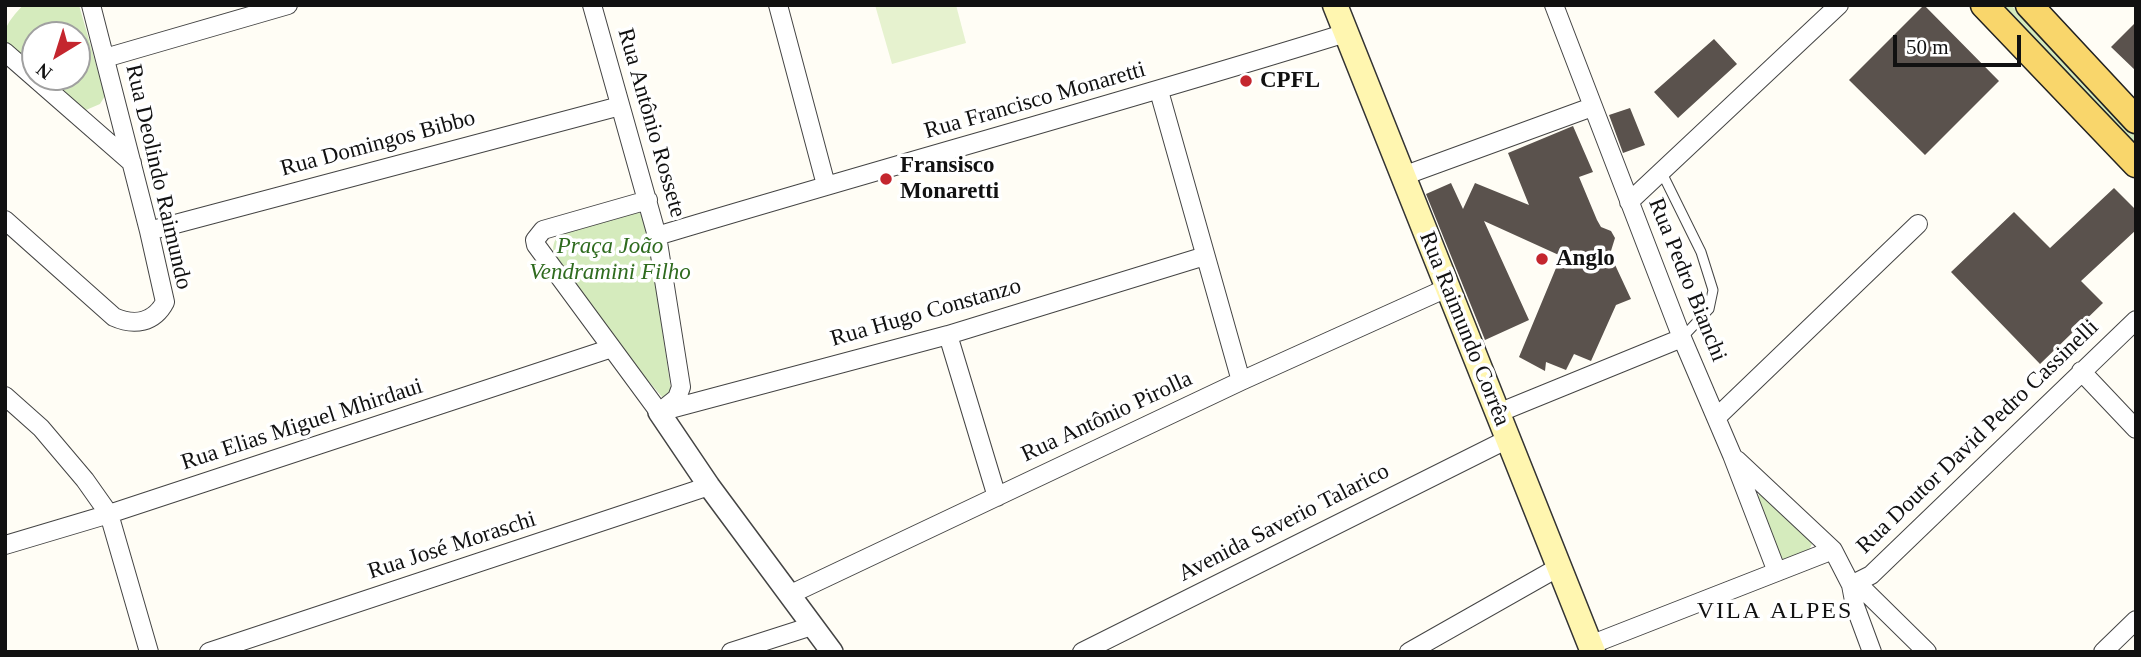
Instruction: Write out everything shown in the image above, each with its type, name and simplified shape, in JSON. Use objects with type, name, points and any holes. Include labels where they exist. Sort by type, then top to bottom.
[{"type":"main road","name":"Rua Raimundo Corrêa","points":[[1335,5],[1559,567],[1587,650]]},
{"type":"main road","points":[[1984,5],[2136,164]]},
{"type":"main road","points":[[2029,5],[2136,120]]},
{"type":"street","name":"Rua Deolindo Raimundo","points":[[5,220],[114,317],[128,322],[141,322],[156,315],[165,302],[91,5]]},
{"type":"street","points":[[105,58],[288,5]]},
{"type":"street","name":"Rua Antônio Rossete","points":[[592,5],[657,236],[681,387],[677,398],[659,412]]},
{"type":"street","points":[[778,5],[826,185]]},
{"type":"street","name":"Rua Pedro Bianchi","points":[[1554,5],[1682,338],[1717,417],[1777,572]]},
{"type":"street","points":[[1629,202],[1839,5]]},
{"type":"street","name":"Rua Francisco Monaretti","points":[[657,236],[1158,91],[1346,33]]},
{"type":"street","points":[[5,52],[132,163]]},
{"type":"street","points":[[1158,91],[1241,382]]},
{"type":"street","name":"Rua Domingos Bibbo","points":[[149,231],[620,106]]},
{"type":"street","points":[[1404,176],[1592,107]]},
{"type":"street","points":[[648,200],[543,230],[535,240],[536,245],[832,652]]},
{"type":"street","points":[[1717,417],[1918,224]]},
{"type":"street","name":"Rua Hugo Constanzo","points":[[659,412],[948,335],[1205,256]]},
{"type":"street","name":"Rua Antônio Pirolla","points":[[791,594],[1447,288]]},
{"type":"street","name":"Rua Doutor David Pedro Cassinelli","points":[[1851,584],[1871,575],[2136,320]]},
{"type":"street","points":[[948,335],[997,497]]},
{"type":"street","points":[[1498,413],[1682,338]]},
{"type":"street","name":"Rua Elias Miguel Mhirdaui","points":[[5,545],[110,514],[612,348]]},
{"type":"street","points":[[2081,371],[2136,429]]},
{"type":"street","points":[[5,396],[41,428],[110,514],[149,652]]},
{"type":"street","name":"Avenida Saverio Talarico","points":[[1082,652],[1508,439]]},
{"type":"street","points":[[1732,455],[1833,550],[1851,584],[1855,606],[1872,652]]},
{"type":"street","name":"Rua José Moraschi","points":[[209,652],[709,486]]},
{"type":"street","name":"Rua Doutor David Pedro Cassinelli","points":[[1587,650],[1833,550]]},
{"type":"street","points":[[1409,652],[1559,567]]},
{"type":"street","points":[[1851,584],[1863,589],[1927,652]]},
{"type":"street","points":[[2103,652],[2136,620]]},
{"type":"street","points":[[731,652],[813,626]]},
{"type":"lane","points":[[1661,171],[1700,253],[1713,290],[1710,309],[1682,338]]},
{"type":"green space","points":[[23,5],[79,5],[84,21],[21,21],[21,58],[7,46],[5,40],[11,19]]},
{"type":"green space","points":[[875,5],[956,5],[966,43],[892,64]]},
{"type":"green space","points":[[1997,5],[2011,5],[2136,136],[2136,150]]},
{"type":"green space","points":[[91,47],[105,96],[100,104],[86,110],[60,91],[91,91]]},
{"type":"green space","name":"Praça João Vendramini Filho","points":[[637,210],[647,226],[671,390],[666,397],[662,397],[629,358],[555,258],[553,250],[561,231]]},
{"type":"green space","points":[[1761,491],[1767,492],[1810,541],[1812,544],[1809,550],[1785,561],[1779,556],[1758,496]]},
{"type":"building","points":[[1924,5],[1999,81],[1925,155],[1849,80]]},
{"type":"building","points":[[2136,22],[2136,71],[2111,47]]},
{"type":"building","points":[[1714,39],[1737,64],[1678,118],[1654,92]]},
{"type":"building","points":[[1630,108],[1645,145],[1623,153],[1609,115]]},
{"type":"building","name":"Anglo","points":[[1573,126],[1593,172],[1579,177],[1601,227],[1611,231],[1615,238],[1610,254],[1631,299],[1616,305],[1591,361],[1574,354],[1566,370],[1546,362],[1545,371],[1519,357],[1561,256],[1484,221],[1529,320],[1485,340],[1426,194],[1451,183],[1463,209],[1475,183],[1529,205],[1508,153]]},
{"type":"building","points":[[2114,188],[2136,210],[2136,230],[2081,281],[2103,303],[2040,364],[1951,272],[2014,212],[2050,248]]},
{"type":"place","name":"CPFL","points":[[1246,81]]},
{"type":"place","name":"Fransisco Monaretti","points":[[886,179]]},
{"type":"place","name":"Anglo","points":[[1542,259]]},
{"type":"district","name":"VILA ALPES","points":[[1775,612]]}]
